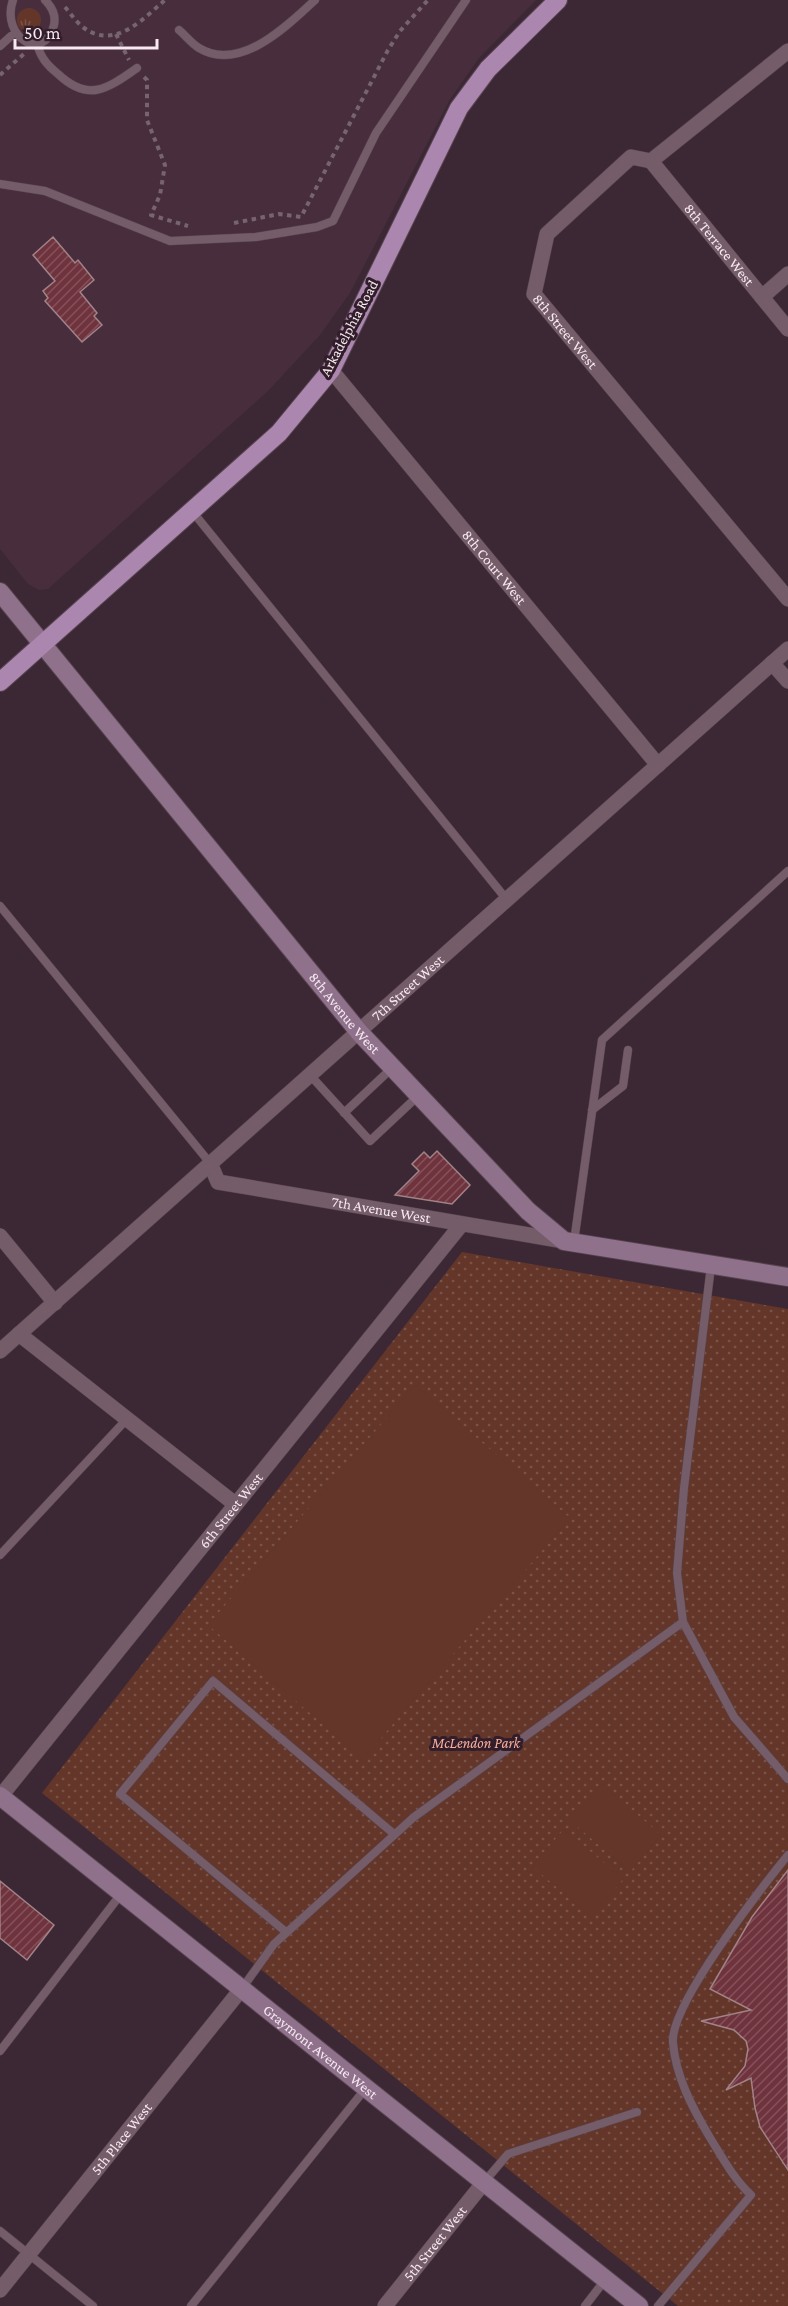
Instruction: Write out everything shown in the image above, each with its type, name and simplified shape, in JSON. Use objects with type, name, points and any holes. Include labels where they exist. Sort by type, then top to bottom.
[{"type":"main road","name":"Arkadelphia Road","points":[[0,682],[279,433],[330,370],[459,108],[488,69],[558,0]]},
{"type":"main road","name":"8th Avenue West","points":[[0,592],[359,1032],[528,1211],[569,1241]]},
{"type":"main road","points":[[569,1241],[788,1277]]},
{"type":"main road","name":"Graymont Avenue West","points":[[0,1796],[243,1987],[639,2306]]},
{"type":"street","points":[[651,161],[788,51]]},
{"type":"street","name":"8th Street West","points":[[651,161],[631,158],[548,234],[534,294],[788,599]]},
{"type":"street","name":"8th Terrace West","points":[[651,161],[788,329]]},
{"type":"street","points":[[762,297],[788,274]]},
{"type":"street","name":"8th Court West","points":[[330,370],[658,765]]},
{"type":"street","name":"7th Street West","points":[[0,1351],[788,649]]},
{"type":"street","points":[[772,663],[788,681]]},
{"type":"street","name":"7th Avenue West","points":[[210,1163],[218,1182],[460,1225],[569,1241]]},
{"type":"street","name":"6th Street West","points":[[0,1796],[460,1225]]},
{"type":"street","points":[[0,1236],[55,1303]]},
{"type":"street","points":[[19,1334],[235,1504]]},
{"type":"street","name":"5th Place West","points":[[0,2290],[243,1987]]},
{"type":"street","name":"5th Street West","points":[[385,2306],[485,2181]]},
{"type":"lane","points":[[13,0],[5,14],[4,22],[11,36],[26,44],[37,43],[49,36],[55,20],[45,0]]},
{"type":"lane","points":[[179,30],[200,49],[227,56],[253,47],[276,34],[315,0]]},
{"type":"lane","points":[[0,184],[45,191],[170,241],[256,237],[333,221],[376,133],[466,0]]},
{"type":"lane","points":[[0,46],[11,36]]},
{"type":"lane","points":[[37,43],[41,57],[53,70],[80,91],[93,90],[109,84],[137,68]]},
{"type":"lane","points":[[192,511],[507,900]]},
{"type":"lane","points":[[569,1241],[602,1040],[788,871]]},
{"type":"lane","points":[[0,906],[210,1163]]},
{"type":"lane","points":[[592,1110],[623,1086],[628,1050]]},
{"type":"lane","points":[[344,1113],[393,1067]]},
{"type":"lane","points":[[310,1075],[370,1141],[419,1095]]},
{"type":"lane","points":[[711,1264],[684,1488],[677,1573],[683,1622],[734,1717],[788,1779]]},
{"type":"lane","points":[[0,1555],[126,1420]]},
{"type":"lane","points":[[243,1987],[273,1944],[414,1817],[683,1622]]},
{"type":"lane","points":[[286,1932],[120,1794],[213,1681],[394,1834]]},
{"type":"lane","points":[[658,2306],[751,2195],[739,2184],[687,2101],[672,2041],[689,1993],[753,1900],[788,1855]]},
{"type":"lane","points":[[0,2051],[122,1893]]},
{"type":"lane","points":[[191,2306],[367,2086]]},
{"type":"lane","points":[[485,2181],[508,2154],[637,2112]]},
{"type":"lane","points":[[0,2231],[93,2306]]},
{"type":"lane","points":[[585,2306],[606,2279]]},
{"type":"path","points":[[59,0],[84,28],[98,35],[130,30],[165,0]]},
{"type":"path","points":[[229,224],[279,214],[301,217],[352,114],[394,41],[428,0]]},
{"type":"path","points":[[116,34],[123,51],[147,80],[147,120],[165,165],[160,195],[151,214],[195,227]]},
{"type":"path","points":[[0,75],[26,52]]},
{"type":"shaded area","points":[[0,0],[536,0],[479,58],[449,101],[350,293],[320,335],[268,391],[48,589],[39,590],[28,584],[0,549]]},
{"type":"green space","points":[[29,8],[38,11],[41,20],[38,29],[29,32],[20,29],[17,20],[20,11]]},
{"type":"green space","name":"McLendon Park","points":[[462,1252],[788,1309],[788,2306],[678,2306],[42,1793]]},
{"type":"green space","points":[[415,1385],[570,1518],[363,1759],[208,1625]]},
{"type":"green space","points":[[602,1784],[661,1835],[630,1872],[571,1821]]},
{"type":"green space","points":[[564,1829],[623,1879],[591,1917],[532,1866]]},
{"type":"building","points":[[53,237],[75,263],[78,260],[94,280],[80,292],[97,313],[94,316],[102,325],[82,342],[45,301],[48,298],[43,291],[55,281],[33,255]]},
{"type":"building","points":[[437,1151],[470,1185],[452,1204],[395,1195],[419,1171],[412,1164],[424,1152],[430,1158]]},
{"type":"building","points":[[788,1870],[788,2170],[760,2127],[751,2078],[726,2090],[745,2066],[748,2049],[746,2041],[734,2030],[701,2021],[751,2010],[710,1989],[752,1917]]},
{"type":"building","points":[[0,1881],[54,1925],[27,1960],[0,1938]]}]
